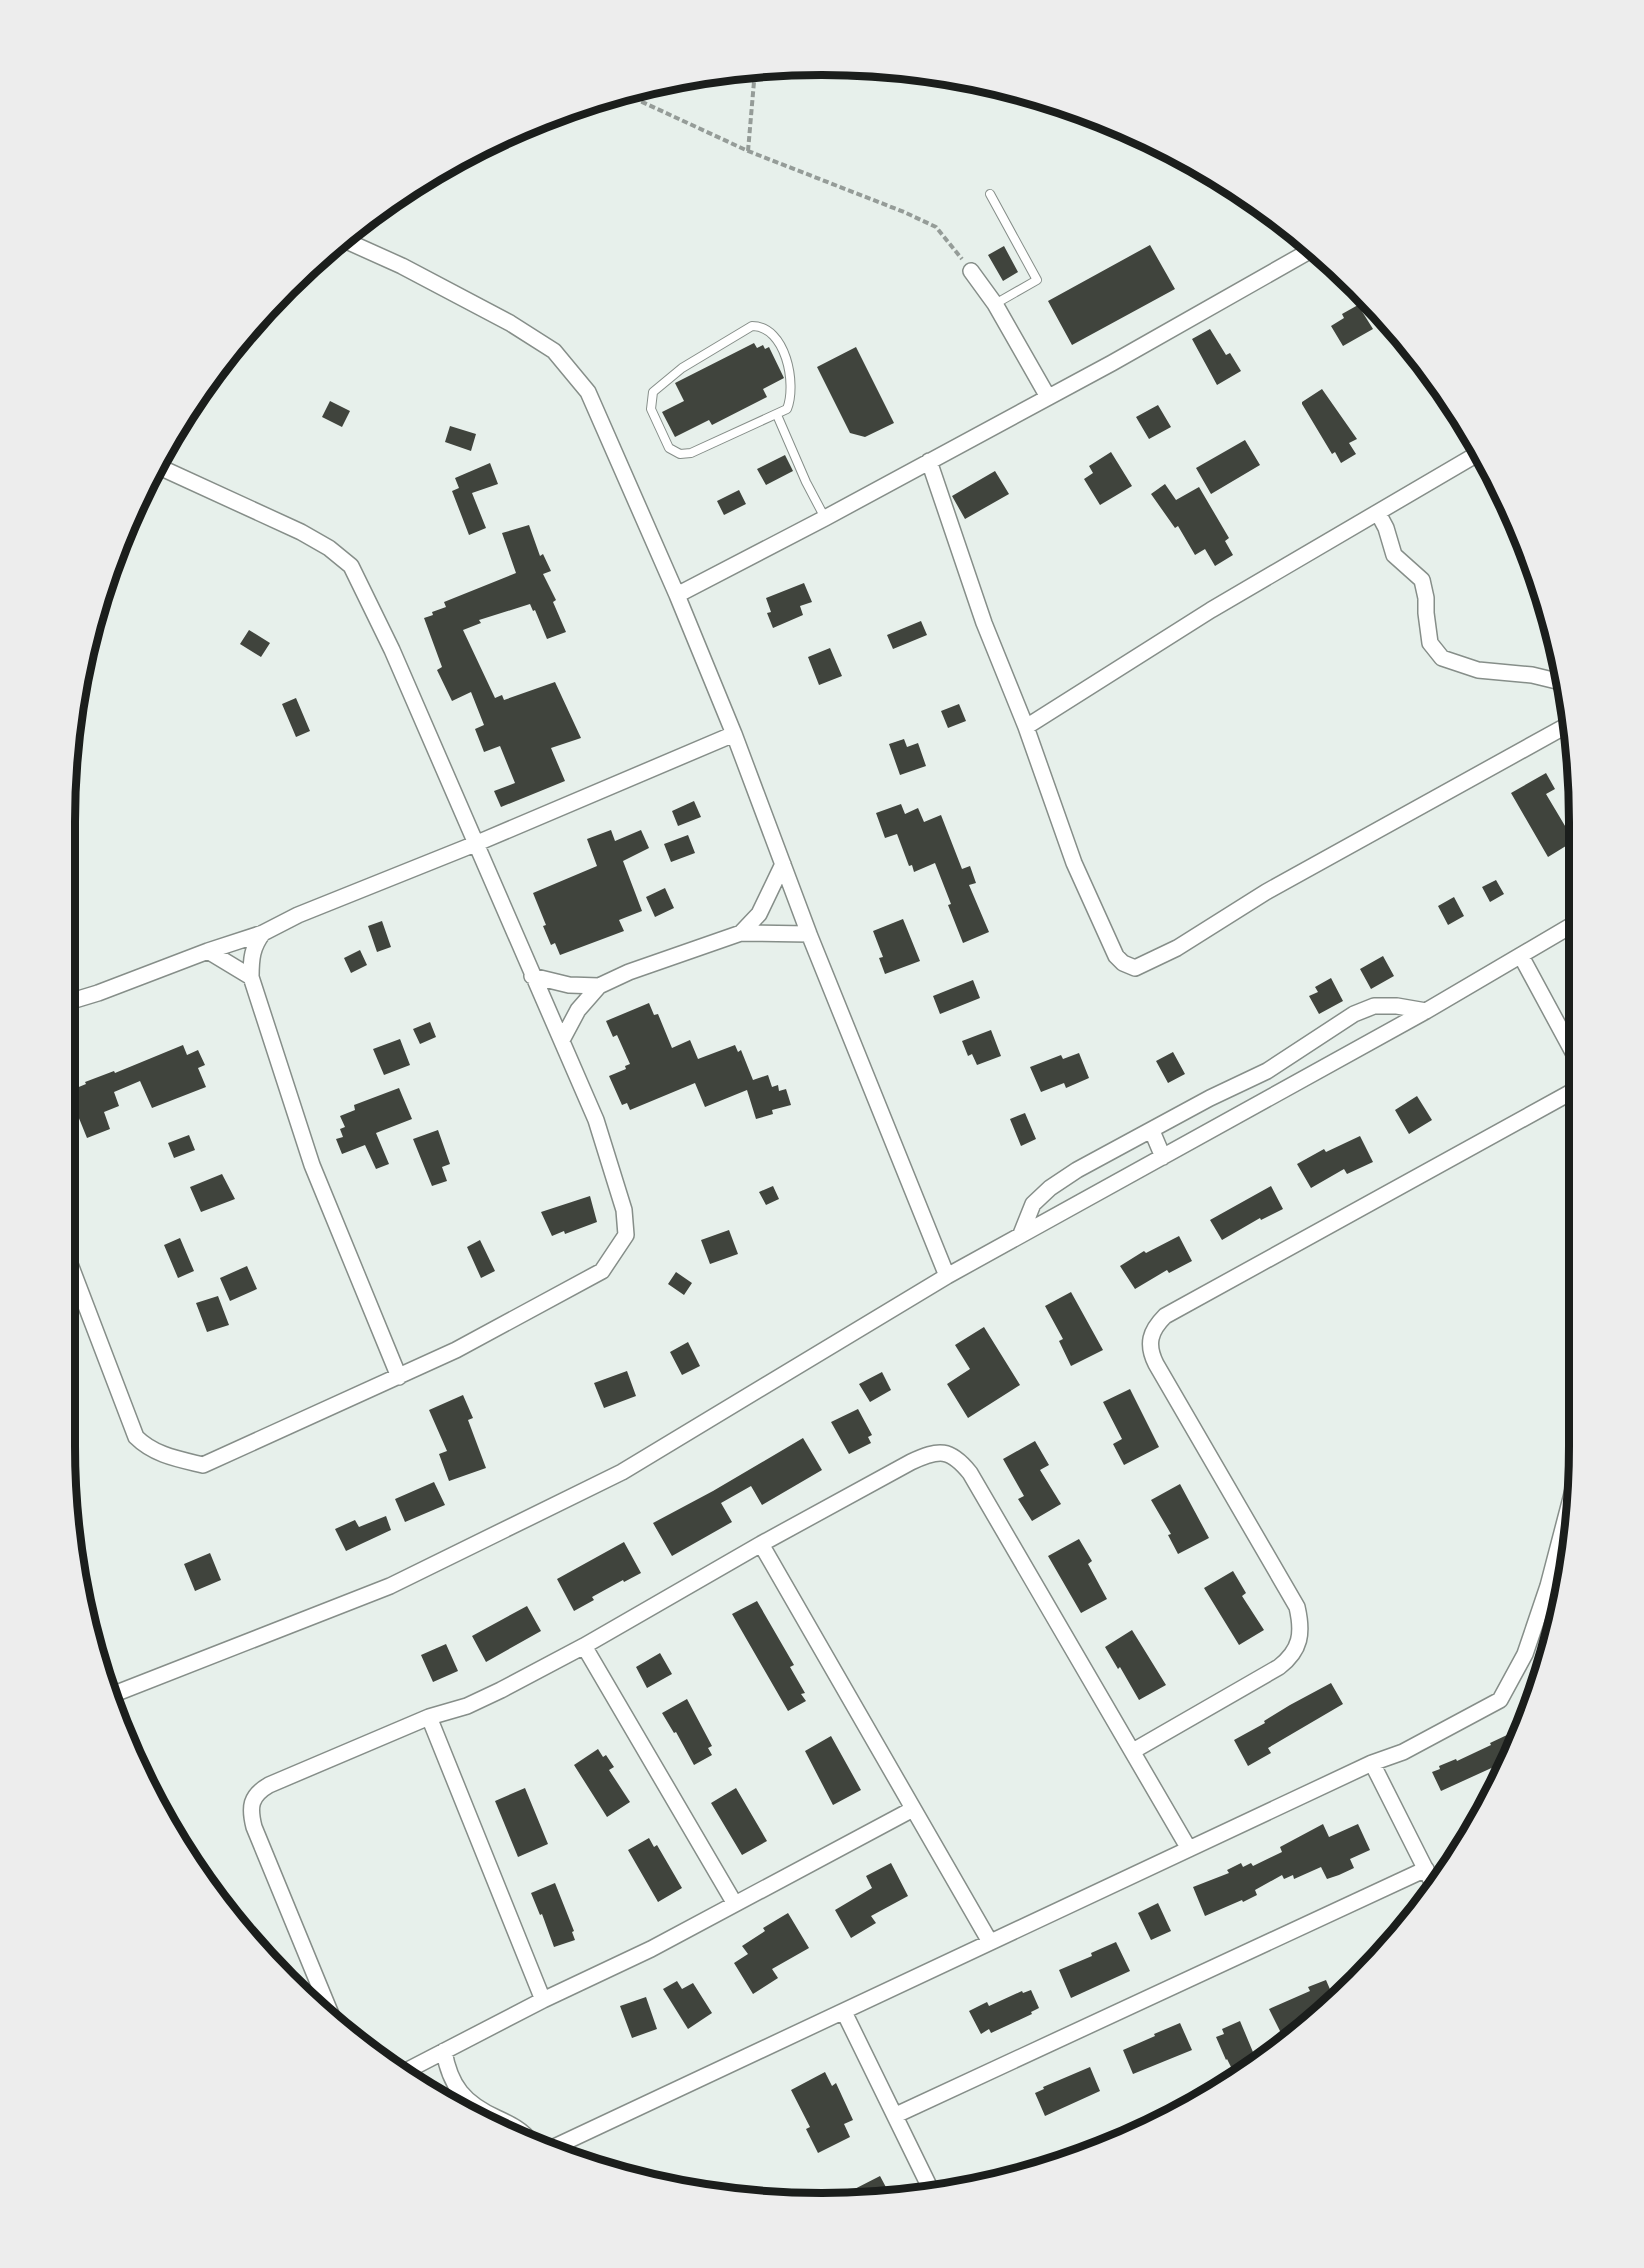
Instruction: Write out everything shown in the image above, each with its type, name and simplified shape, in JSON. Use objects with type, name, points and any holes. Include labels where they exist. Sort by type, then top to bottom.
[{"type":"street","points":[[350,243],[402,266],[510,322],[554,351],[588,392],[677,595],[734,734],[809,934],[947,1276]]},
{"type":"street","points":[[677,595],[1112,363],[1306,253]]},
{"type":"street","points":[[971,272],[995,304],[1048,397]]},
{"type":"street","points":[[1026,727],[1211,610],[1473,456]]},
{"type":"street","points":[[929,461],[984,623],[1026,727],[1074,863],[1116,956],[1123,963],[1135,968],[1177,948],[1276,886],[1563,727]]},
{"type":"street","points":[[75,1279],[136,1437],[161,1454],[203,1465],[456,1350],[602,1271],[626,1235],[624,1210],[596,1120],[392,650],[351,566],[329,548],[301,532],[164,469]]},
{"type":"street","points":[[1378,513],[1386,528],[1394,555],[1422,580],[1430,643],[1442,658],[1478,670],[1532,675],[1556,681]]},
{"type":"street","points":[[75,1000],[263,933],[298,915],[475,844],[734,734]]},
{"type":"street","points":[[741,933],[759,914],[783,864]]},
{"type":"street","points":[[117,1693],[390,1586],[622,1472],[947,1276],[1426,1011],[1569,927]]},
{"type":"street","points":[[263,933],[255,943],[251,956],[251,977],[312,1165],[399,1377]]},
{"type":"street","points":[[532,975],[569,985],[599,986],[666,958],[741,933],[809,934]]},
{"type":"street","points":[[208,951],[251,977]]},
{"type":"street","points":[[1521,956],[1569,1045]]},
{"type":"street","points":[[562,1040],[578,1010],[599,986]]},
{"type":"street","points":[[1021,1234],[1033,1204],[1050,1188],[1077,1170],[1210,1098],[1268,1071],[1354,1014],[1374,1006],[1397,1006],[1426,1011]]},
{"type":"street","points":[[1133,1751],[1279,1667],[1291,1657],[1297,1646],[1301,1623],[1297,1607],[1156,1364],[1149,1344],[1151,1334],[1165,1316],[1569,1093]]},
{"type":"street","points":[[1152,1131],[1163,1157]]},
{"type":"street","points":[[328,2007],[254,1827],[251,1800],[258,1791],[429,1717],[467,1706],[493,1694],[584,1646],[761,1544],[926,1455],[938,1452],[949,1454],[961,1461],[970,1473],[1189,1849]]},
{"type":"street","points":[[761,1544],[990,1942]]},
{"type":"street","points":[[559,2145],[1372,1763],[1403,1752],[1500,1700],[1555,1588],[1559,1566]]},
{"type":"street","points":[[584,1646],[735,1904]]},
{"type":"street","points":[[429,1717],[543,2000]]},
{"type":"street","points":[[1372,1763],[1431,1879]]},
{"type":"street","points":[[410,2069],[543,2000],[651,1949],[913,1809]]},
{"type":"street","points":[[896,2115],[1426,1869]]},
{"type":"street","points":[[844,2012],[929,2185]]},
{"type":"street","points":[[444,2051],[448,2073],[459,2092],[483,2111]]},
{"type":"lane","points":[[990,194],[1037,280],[995,304]]},
{"type":"lane","points":[[752,326],[761,326],[769,331],[779,344],[788,363],[791,397],[787,409],[777,415],[691,453],[680,454],[669,448],[651,409],[652,392],[682,368],[752,326]]},
{"type":"lane","points":[[777,415],[806,482],[825,518]]},
{"type":"path","points":[[748,151],[754,79]]},
{"type":"path","points":[[635,99],[748,151],[904,212],[936,227],[971,272]]},
{"type":"building","points":[[1150,245],[1175,289],[1072,345],[1048,301]]},
{"type":"building","points":[[1004,246],[1018,272],[1003,281],[988,255]]},
{"type":"building","points":[[1358,305],[1373,329],[1343,346],[1331,326],[1344,318],[1342,314]]},
{"type":"building","points":[[1210,329],[1226,355],[1230,353],[1241,371],[1217,385],[1192,339]]},
{"type":"building","points":[[754,343],[757,348],[763,345],[765,349],[769,347],[784,378],[763,389],[767,397],[712,425],[709,420],[675,437],[662,412],[684,401],[675,383]]},
{"type":"building","points":[[856,347],[894,423],[865,437],[850,433],[817,367]]},
{"type":"building","points":[[1322,389],[1357,439],[1349,443],[1356,454],[1341,463],[1335,452],[1332,454],[1302,404]]},
{"type":"building","points":[[330,401],[350,411],[342,427],[322,417]]},
{"type":"building","points":[[1158,405],[1171,427],[1149,439],[1136,417]]},
{"type":"building","points":[[450,426],[476,434],[471,451],[445,442]]},
{"type":"building","points":[[1245,440],[1260,465],[1211,494],[1196,468]]},
{"type":"building","points":[[1111,452],[1132,486],[1100,505],[1084,479],[1093,473],[1089,466]]},
{"type":"building","points":[[785,455],[793,471],[766,485],[757,469]]},
{"type":"building","points":[[490,463],[498,484],[472,493],[486,528],[469,535],[452,491],[459,488],[455,478]]},
{"type":"building","points":[[995,471],[1009,494],[965,519],[952,496]]},
{"type":"building","points":[[1165,484],[1176,500],[1199,487],[1229,538],[1225,541],[1233,555],[1215,566],[1205,549],[1195,555],[1178,526],[1175,528],[1151,494]]},
{"type":"building","points":[[739,490],[746,504],[724,515],[717,501]]},
{"type":"building","points":[[529,525],[540,556],[543,554],[551,571],[543,574],[556,600],[553,602],[566,632],[547,639],[535,610],[533,611],[530,604],[479,620],[481,623],[463,630],[495,698],[502,695],[504,700],[555,682],[581,738],[551,748],[565,781],[501,807],[494,791],[515,783],[500,746],[484,752],[475,729],[484,725],[471,692],[452,701],[437,670],[442,667],[424,618],[446,607],[444,602],[516,573],[502,533]]},
{"type":"building","points":[[804,583],[812,602],[800,606],[803,615],[773,628],[767,613],[771,612],[766,598]]},
{"type":"building","points":[[921,621],[927,635],[893,649],[887,635]]},
{"type":"building","points":[[249,630],[270,643],[261,657],[240,644]]},
{"type":"building","points":[[830,648],[842,676],[819,685],[808,657]]},
{"type":"building","points":[[296,698],[310,731],[296,737],[282,704]]},
{"type":"building","points":[[959,704],[966,721],[948,728],[941,711]]},
{"type":"building","points":[[904,739],[907,747],[918,743],[926,766],[900,775],[889,744]]},
{"type":"building","points":[[1546,773],[1555,789],[1546,794],[1569,833],[1569,844],[1548,857],[1511,793]]},
{"type":"building","points":[[694,801],[701,817],[678,826],[672,811]]},
{"type":"building","points":[[901,804],[905,814],[918,808],[924,822],[941,815],[962,869],[970,866],[976,883],[969,885],[989,932],[963,943],[935,863],[914,872],[912,865],[909,866],[897,834],[885,838],[876,813]]},
{"type":"building","points":[[611,830],[615,841],[641,830],[649,848],[623,861],[642,911],[619,920],[624,931],[560,955],[555,943],[551,945],[543,926],[546,925],[533,893],[597,866],[587,839]]},
{"type":"building","points":[[688,835],[695,853],[671,862],[664,844]]},
{"type":"building","points":[[1496,880],[1504,894],[1490,902],[1482,887]]},
{"type":"building","points":[[665,888],[674,908],[655,917],[646,897]]},
{"type":"building","points":[[1454,897],[1464,916],[1448,925],[1438,906]]},
{"type":"building","points":[[903,919],[920,961],[885,974],[879,958],[883,957],[873,931]]},
{"type":"building","points":[[382,921],[391,947],[377,952],[368,926]]},
{"type":"building","points":[[360,950],[367,965],[351,973],[344,958]]},
{"type":"building","points":[[1383,956],[1394,976],[1371,989],[1360,969]]},
{"type":"building","points":[[1331,978],[1343,1001],[1319,1014],[1309,996],[1318,992],[1315,987]]},
{"type":"building","points":[[973,980],[980,998],[940,1014],[933,996]]},
{"type":"building","points":[[649,1003],[654,1015],[658,1014],[672,1048],[690,1040],[698,1059],[735,1045],[738,1052],[741,1050],[753,1080],[768,1075],[772,1087],[778,1085],[779,1091],[786,1089],[791,1105],[772,1110],[773,1114],[756,1119],[747,1090],[705,1107],[695,1083],[630,1110],[627,1103],[622,1105],[609,1076],[626,1069],[625,1066],[630,1064],[617,1035],[613,1037],[606,1021]]},
{"type":"building","points":[[430,1022],[436,1037],[420,1044],[413,1029]]},
{"type":"building","points":[[991,1030],[1001,1056],[977,1065],[972,1054],[968,1056],[962,1041]]},
{"type":"building","points":[[400,1039],[410,1065],[384,1075],[373,1049]]},
{"type":"building","points":[[183,1045],[187,1055],[198,1050],[205,1065],[198,1068],[206,1087],[152,1108],[140,1081],[114,1092],[119,1106],[104,1112],[110,1129],[87,1138],[75,1108],[75,1089],[86,1084],[85,1082],[114,1071],[115,1073]]},
{"type":"building","points":[[1173,1052],[1185,1074],[1168,1083],[1156,1061]]},
{"type":"building","points":[[1079,1053],[1089,1078],[1066,1088],[1064,1083],[1041,1092],[1030,1067],[1061,1055],[1063,1059]]},
{"type":"building","points":[[399,1088],[412,1119],[376,1133],[389,1164],[376,1169],[365,1145],[342,1154],[336,1139],[343,1137],[340,1129],[345,1127],[340,1116],[355,1110],[354,1105]]},
{"type":"building","points":[[1417,1096],[1432,1120],[1409,1134],[1395,1110]]},
{"type":"building","points":[[1025,1113],[1036,1139],[1021,1146],[1010,1119]]},
{"type":"building","points":[[438,1130],[450,1164],[442,1167],[447,1181],[432,1186],[413,1139]]},
{"type":"building","points":[[189,1135],[195,1150],[174,1158],[168,1143]]},
{"type":"building","points":[[1360,1136],[1373,1162],[1347,1174],[1344,1169],[1311,1188],[1297,1164],[1324,1149],[1326,1152]]},
{"type":"building","points":[[222,1174],[235,1199],[201,1212],[190,1187]]},
{"type":"building","points":[[773,1186],[779,1199],[766,1205],[759,1192]]},
{"type":"building","points":[[1271,1186],[1283,1209],[1261,1220],[1260,1218],[1222,1240],[1210,1220]]},
{"type":"building","points":[[590,1196],[597,1222],[565,1234],[564,1231],[552,1236],[541,1212]]},
{"type":"building","points":[[729,1230],[738,1254],[710,1264],[701,1240]]},
{"type":"building","points":[[1179,1236],[1192,1261],[1169,1273],[1167,1270],[1135,1289],[1120,1266],[1144,1251],[1146,1253]]},
{"type":"building","points":[[180,1238],[194,1271],[178,1278],[164,1245]]},
{"type":"building","points":[[480,1240],[495,1271],[481,1278],[467,1247]]},
{"type":"building","points":[[247,1266],[257,1289],[230,1301],[220,1278]]},
{"type":"building","points":[[676,1272],[692,1283],[684,1295],[668,1284]]},
{"type":"building","points":[[1071,1292],[1103,1350],[1071,1366],[1059,1341],[1063,1339],[1045,1306]]},
{"type":"building","points":[[218,1296],[229,1325],[207,1332],[196,1303]]},
{"type":"building","points":[[984,1327],[1020,1385],[968,1418],[947,1384],[970,1369],[955,1345]]},
{"type":"building","points":[[688,1342],[700,1366],[682,1375],[670,1352]]},
{"type":"building","points":[[627,1371],[636,1396],[604,1408],[594,1383]]},
{"type":"building","points":[[882,1372],[891,1390],[870,1402],[859,1384]]},
{"type":"building","points":[[1130,1389],[1159,1447],[1124,1465],[1113,1444],[1122,1439],[1103,1402]]},
{"type":"building","points":[[463,1395],[473,1418],[468,1420],[486,1468],[449,1481],[439,1454],[447,1451],[429,1410]]},
{"type":"building","points":[[858,1409],[872,1435],[868,1437],[871,1443],[849,1454],[831,1422]]},
{"type":"building","points":[[803,1438],[822,1470],[762,1505],[751,1486],[721,1503],[732,1522],[672,1556],[653,1523]]},
{"type":"building","points":[[1035,1441],[1049,1465],[1040,1470],[1061,1504],[1032,1521],[1018,1499],[1024,1496],[1003,1459]]},
{"type":"building","points":[[434,1482],[445,1505],[405,1522],[395,1499]]},
{"type":"building","points":[[1180,1484],[1209,1538],[1178,1554],[1168,1535],[1171,1534],[1151,1500]]},
{"type":"building","points":[[386,1516],[391,1530],[346,1551],[335,1529],[355,1520],[359,1527]]},
{"type":"building","points":[[1079,1539],[1092,1561],[1088,1564],[1107,1599],[1081,1613],[1048,1556]]},
{"type":"building","points":[[624,1542],[641,1573],[592,1597],[594,1600],[574,1611],[557,1579]]},
{"type":"building","points":[[210,1553],[221,1580],[195,1591],[184,1564]]},
{"type":"building","points":[[1233,1571],[1246,1593],[1242,1596],[1264,1630],[1239,1645],[1204,1588]]},
{"type":"building","points":[[757,1601],[794,1665],[790,1667],[805,1693],[801,1694],[806,1701],[788,1711],[732,1614]]},
{"type":"building","points":[[527,1606],[541,1631],[486,1662],[472,1636]]},
{"type":"building","points":[[1132,1630],[1166,1685],[1139,1700],[1120,1667],[1118,1669],[1105,1647]]},
{"type":"building","points":[[446,1644],[458,1671],[433,1682],[421,1655]]},
{"type":"building","points":[[660,1653],[672,1674],[647,1688],[636,1667]]},
{"type":"building","points":[[1331,1683],[1343,1704],[1268,1748],[1271,1753],[1248,1766],[1234,1740],[1265,1723],[1264,1721],[1290,1705]]},
{"type":"building","points":[[687,1699],[712,1746],[708,1748],[712,1755],[694,1765],[676,1732],[674,1733],[662,1713]]},
{"type":"building","points":[[1507,1735],[1509,1739],[1497,1766],[1441,1791],[1432,1772],[1440,1769],[1439,1766],[1456,1759],[1457,1761],[1491,1745],[1490,1743]]},
{"type":"building","points":[[831,1736],[861,1790],[833,1805],[805,1751]]},
{"type":"building","points":[[598,1749],[603,1757],[606,1755],[614,1767],[609,1770],[630,1802],[607,1817],[574,1765]]},
{"type":"building","points":[[525,1788],[548,1844],[518,1857],[495,1801]]},
{"type":"building","points":[[736,1788],[767,1841],[742,1855],[711,1803]]},
{"type":"building","points":[[1323,1824],[1329,1837],[1358,1824],[1370,1850],[1350,1859],[1354,1868],[1327,1879],[1321,1867],[1294,1879],[1293,1875],[1284,1879],[1282,1875],[1255,1890],[1257,1895],[1205,1916],[1193,1887],[1229,1873],[1227,1870],[1241,1863],[1243,1867],[1251,1863],[1253,1866],[1282,1852],[1280,1847]]},
{"type":"building","points":[[649,1838],[654,1847],[657,1845],[682,1888],[658,1902],[628,1850]]},
{"type":"building","points":[[891,1863],[908,1896],[871,1916],[876,1923],[851,1938],[835,1910],[872,1888],[866,1876]]},
{"type":"building","points":[[555,1883],[574,1931],[572,1932],[575,1940],[554,1947],[542,1914],[540,1915],[531,1893]]},
{"type":"building","points":[[1158,1903],[1171,1931],[1151,1940],[1138,1913]]},
{"type":"building","points":[[788,1913],[809,1948],[772,1969],[778,1978],[753,1994],[734,1963],[748,1954],[742,1946],[765,1931],[763,1928]]},
{"type":"building","points":[[1116,1942],[1130,1971],[1071,1998],[1059,1970],[1092,1956],[1091,1953]]},
{"type":"building","points":[[1326,1980],[1331,1992],[1282,2035],[1269,2009],[1310,1991],[1308,1987]]},
{"type":"building","points":[[677,1981],[682,1989],[693,1983],[712,2013],[688,2029],[663,1989]]},
{"type":"building","points":[[1031,1990],[1039,2008],[1031,2012],[1032,2014],[991,2033],[989,2029],[981,2034],[969,2011],[987,2002],[989,2006],[1022,1991],[1023,1993]]},
{"type":"building","points":[[646,1997],[657,2029],[632,2038],[620,2006]]},
{"type":"building","points":[[1240,2021],[1254,2055],[1232,2070],[1216,2037],[1224,2034],[1222,2029]]},
{"type":"building","points":[[1180,2023],[1192,2050],[1133,2074],[1123,2050]]},
{"type":"building","points":[[1090,2067],[1100,2091],[1045,2116],[1035,2093],[1044,2089],[1043,2087]]},
{"type":"building","points":[[825,2072],[832,2086],[836,2083],[853,2120],[844,2124],[850,2137],[818,2153],[806,2129],[810,2127],[791,2090]]},
{"type":"building","points":[[880,2176],[887,2190],[871,2191],[849,2192]]}]
